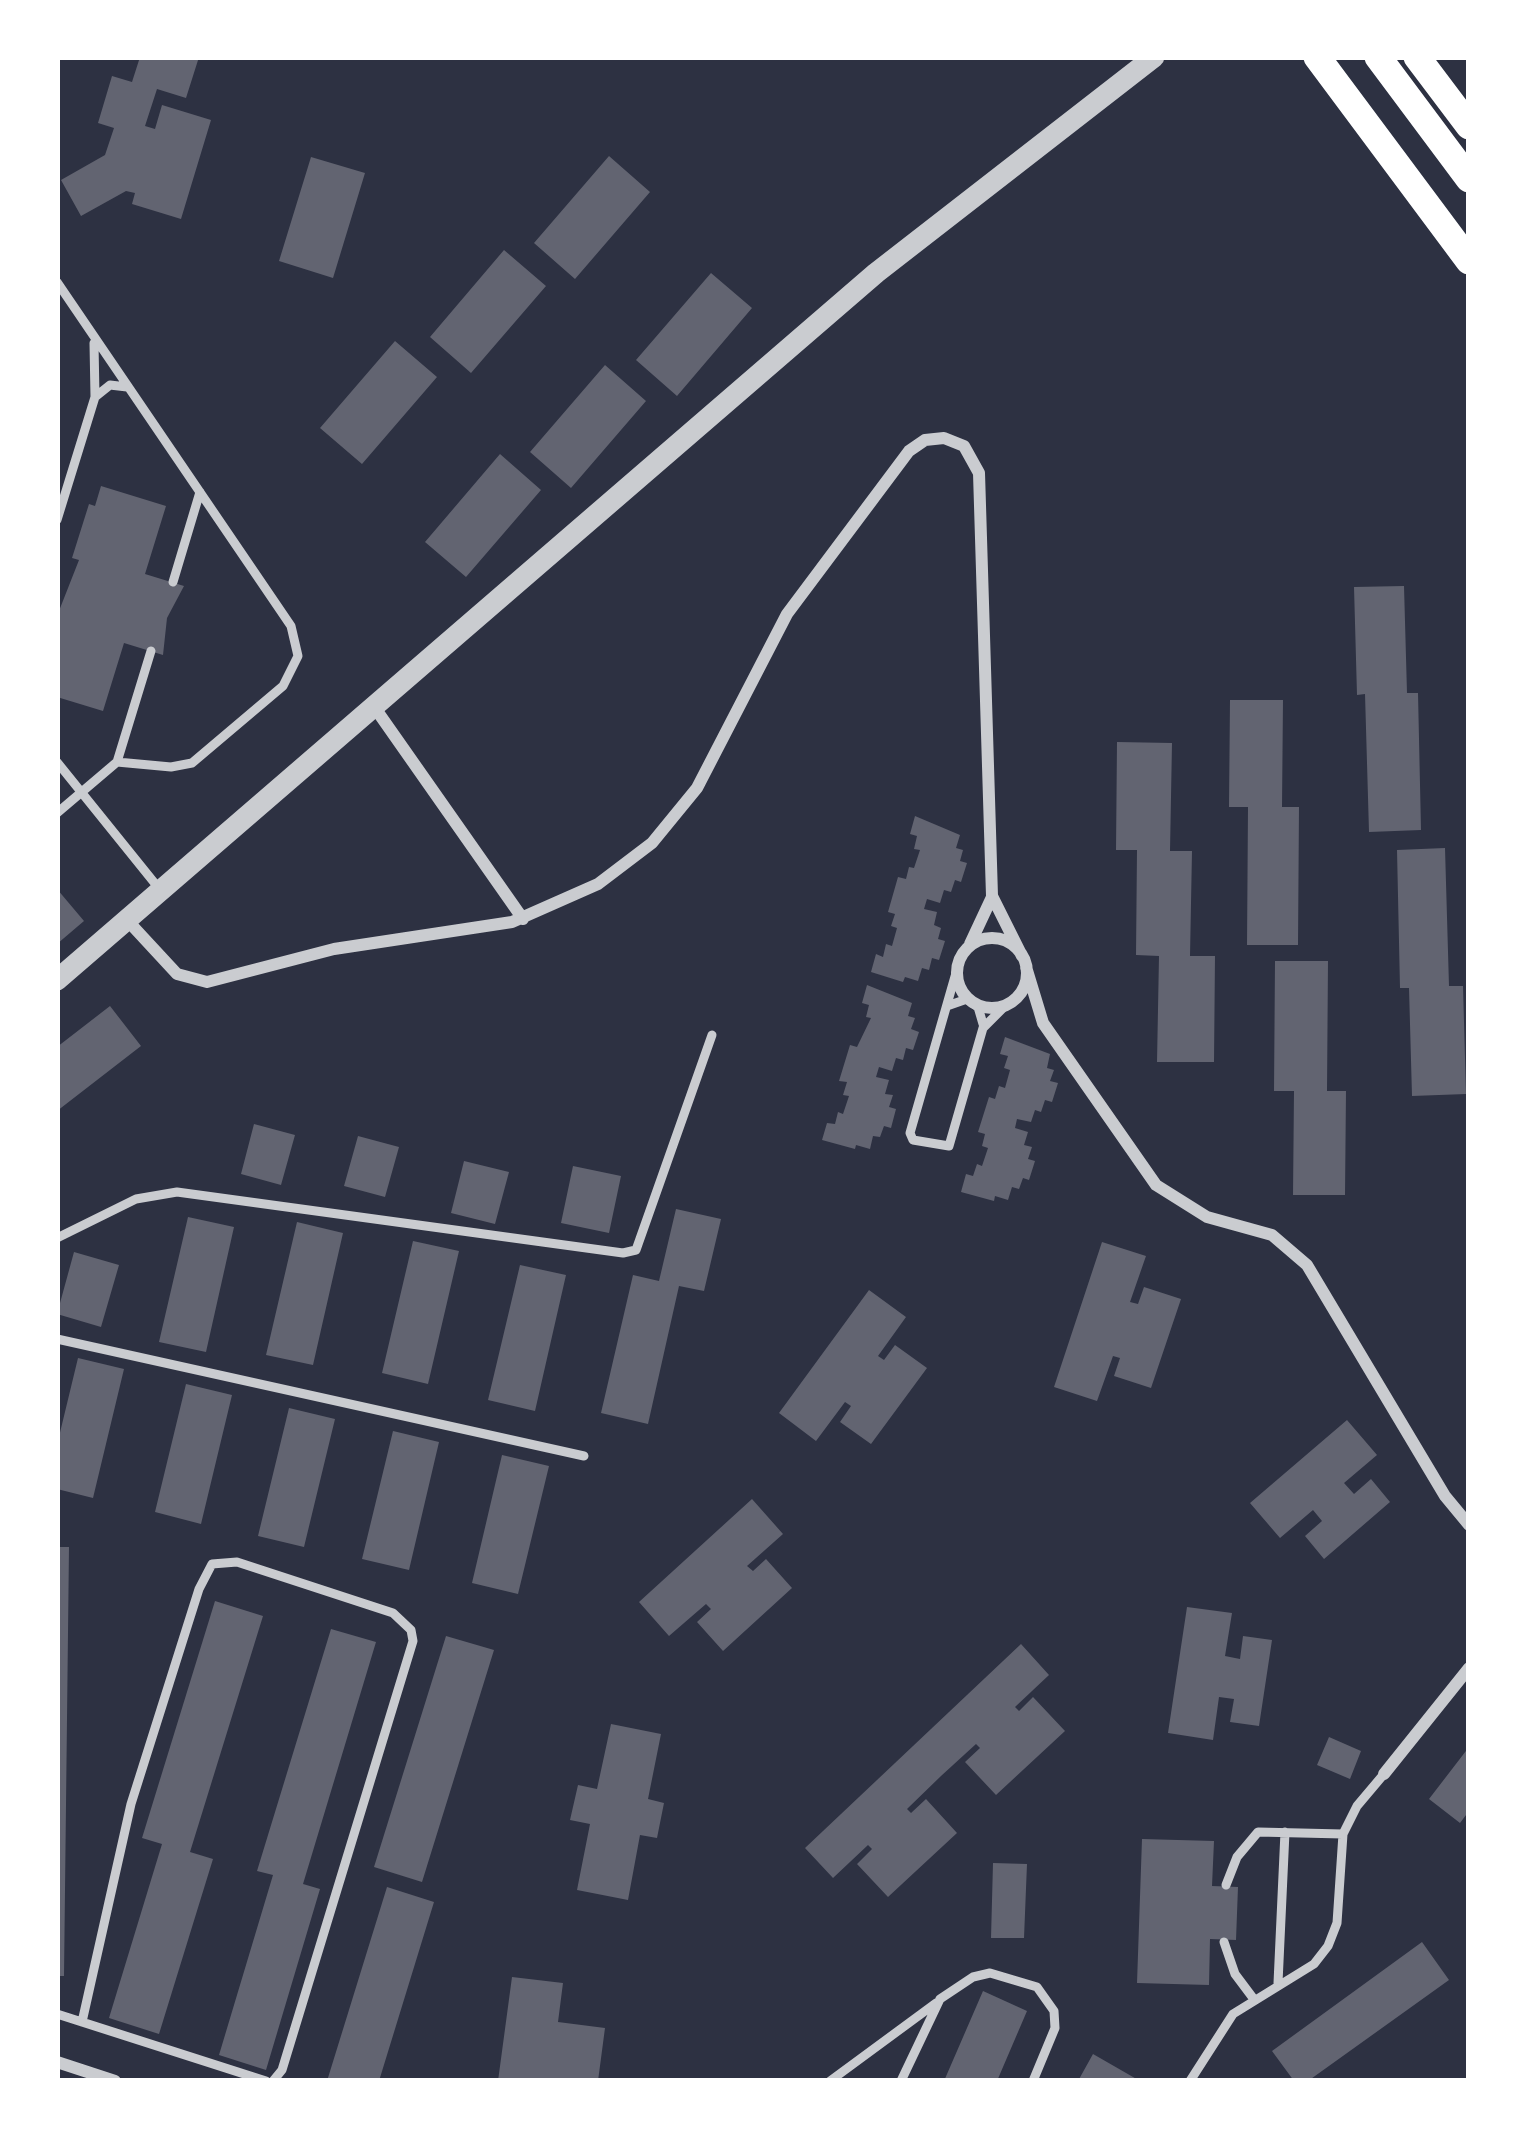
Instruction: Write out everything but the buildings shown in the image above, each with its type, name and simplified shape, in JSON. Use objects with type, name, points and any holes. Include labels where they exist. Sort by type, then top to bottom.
[{"type":"main road","points":[[1317,57],[1469,261]]},
{"type":"main road","points":[[1378,57],[1469,179]]},
{"type":"main road","points":[[1417,57],[1469,126]]},
{"type":"street","points":[[57,980],[876,273],[1154,57]]},
{"type":"street","points":[[127,920],[178,974],[207,982],[334,949],[523,919],[598,884],[676,816],[715,757],[787,614],[909,451],[934,438],[964,446],[979,472],[992,896],[1024,961],[1043,1023]]},
{"type":"street","points":[[376,708],[523,919]]},
{"type":"street","points":[[992,896],[958,966],[959,986],[973,1003],[1030,1010],[1043,1023],[1156,1185],[1207,1216],[1272,1235],[1307,1265],[1445,1496],[1469,1525]]},
{"type":"street","points":[[966,950],[994,938],[1024,961]]},
{"type":"street","points":[[1006,1006],[1023,990],[1024,961]]},
{"type":"street","points":[[1384,1774],[1469,1668]]},
{"type":"street","points":[[57,2062],[115,2081]]},
{"type":"lane","points":[[57,281],[296,635],[296,668],[283,686],[186,766],[117,762]]},
{"type":"lane","points":[[57,520],[95,397],[98,360],[88,326]]},
{"type":"lane","points":[[95,397],[110,385],[130,389]]},
{"type":"lane","points":[[173,582],[200,493]]},
{"type":"lane","points":[[57,813],[117,762],[152,651]]},
{"type":"lane","points":[[57,762],[161,891]]},
{"type":"lane","points":[[945,1011],[956,999],[973,1003],[982,1014],[983,1028],[949,1146],[916,1141],[910,1133],[945,1011],[958,966]]},
{"type":"lane","points":[[983,1028],[1006,1006]]},
{"type":"lane","points":[[57,1238],[136,1199],[177,1192],[629,1252],[645,1235],[712,1035]]},
{"type":"lane","points":[[57,1339],[584,1456]]},
{"type":"lane","points":[[57,2014],[82,2022],[270,2081],[282,2070],[413,1641],[411,1630],[393,1613],[237,1562],[212,1564],[199,1589],[131,1804],[82,2022]]},
{"type":"lane","points":[[1190,2081],[1224,2024],[1252,1999],[1314,1964],[1334,1935],[1343,1834],[1357,1806],[1384,1774]]},
{"type":"lane","points":[[1278,1984],[1285,1832]]},
{"type":"lane","points":[[1226,1885],[1253,1835],[1343,1834]]},
{"type":"lane","points":[[1224,1942],[1235,1974],[1252,1999]]},
{"type":"lane","points":[[830,2081],[973,1977],[990,1973],[1037,1987],[1054,2011],[1054,2028],[1033,2081]]},
{"type":"lane","points":[[901,2081],[940,2000]]}]
